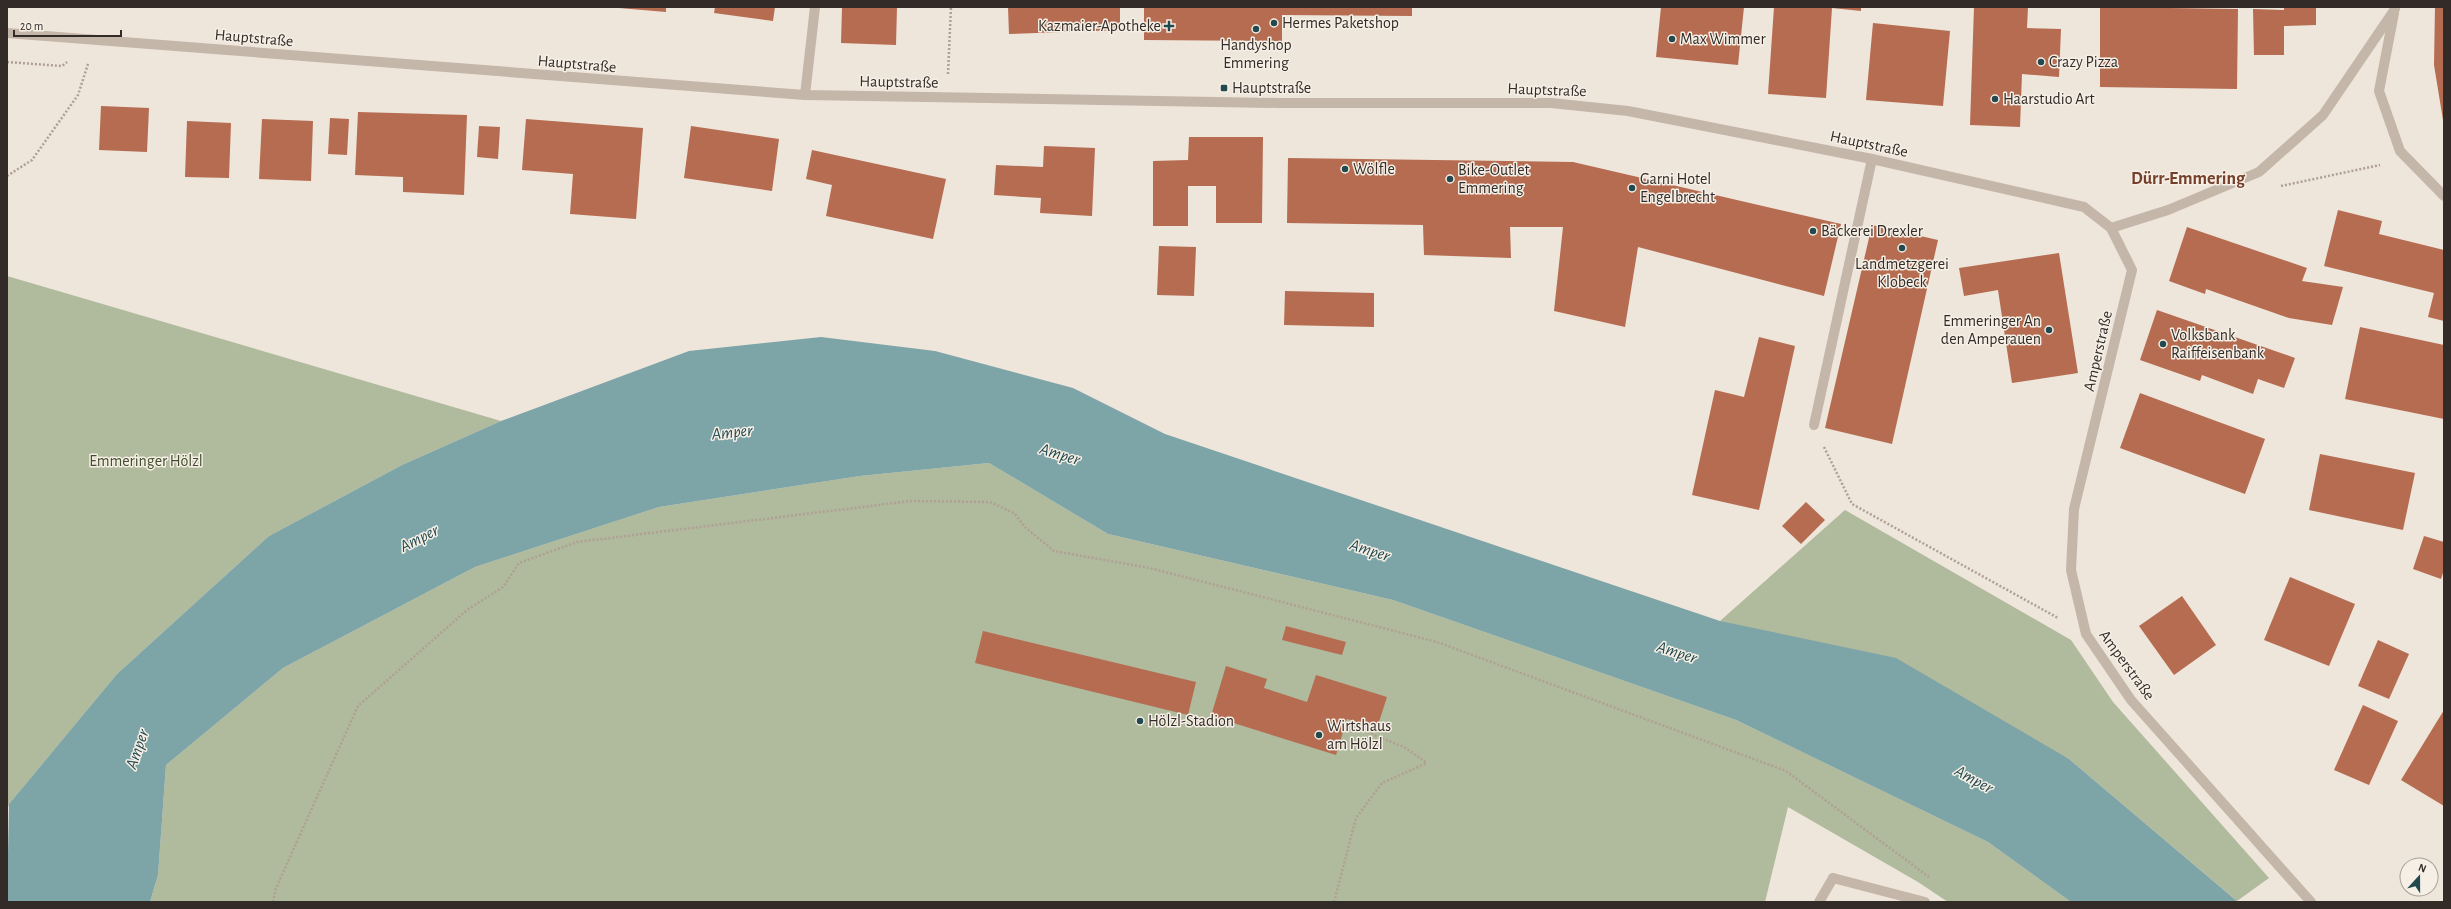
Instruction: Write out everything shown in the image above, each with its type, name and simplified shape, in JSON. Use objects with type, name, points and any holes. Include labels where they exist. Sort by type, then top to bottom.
[{"type":"street","points":[[805,95],[815,7]]},
{"type":"street","points":[[2395,8],[2379,91],[2400,151],[2444,196]]},
{"type":"street","points":[[2112,228],[2168,210],[2259,172],[2323,115],[2395,8]]},
{"type":"street","name":"Hauptstraße","points":[[7,33],[805,95],[1286,103],[1551,103],[1628,110],[1872,159],[2084,207],[2112,228]]},
{"type":"street","points":[[1814,425],[1872,159]]},
{"type":"street","name":"Amperstraße","points":[[2112,228],[2132,270],[2074,509],[2071,570],[2086,634],[2131,700],[2311,902]]},
{"type":"street","points":[[1819,902],[1833,878],[1924,902]]},
{"type":"path","points":[[946,98],[951,7]]},
{"type":"path","points":[[7,176],[32,160],[78,95],[96,40]]},
{"type":"path","points":[[2276,187],[2408,159]]},
{"type":"path","points":[[1814,425],[1852,504],[2086,634]]},
{"type":"path","points":[[273,902],[276,888],[358,706],[467,610],[503,587],[519,563],[577,542],[911,501],[990,502],[1014,513],[1026,528],[1054,551],[1150,568],[1437,642],[1779,768],[1786,771],[1930,878],[1930,884]]},
{"type":"path","points":[[1334,902],[1356,818],[1382,783],[1428,763],[1404,747],[1345,723]]},
{"type":"green space","name":"Emmeringer Hölzl","points":[[7,276],[501,421],[402,465],[269,536],[117,674],[9,804],[7,811]]},
{"type":"green space","points":[[989,463],[1108,534],[1393,600],[1736,720],[1988,842],[2071,902],[1948,902],[1918,882],[1788,807],[1765,902],[150,902],[158,875],[166,765],[283,668],[475,567],[659,507],[860,476]]},
{"type":"green space","points":[[1845,510],[2071,640],[2113,702],[2269,878],[2237,901],[2069,759],[1720,621]]},
{"type":"water","name":"Amper","points":[[821,337],[935,351],[1073,388],[1165,434],[1720,621],[1896,658],[2069,759],[2238,902],[2071,902],[1988,842],[1736,720],[1393,600],[1108,534],[989,463],[860,476],[659,507],[475,567],[283,668],[166,765],[158,875],[150,902],[7,902],[9,804],[117,674],[269,536],[402,465],[501,421],[689,351]]},
{"type":"building","points":[[607,7],[666,7],[666,12]]},
{"type":"building","points":[[715,7],[775,7],[773,21],[714,13]]},
{"type":"building","points":[[842,7],[897,7],[896,45],[841,43]]},
{"type":"building","points":[[1008,7],[1120,7],[1120,30],[1009,34]]},
{"type":"building","points":[[1144,7],[1412,7],[1412,16],[1282,15],[1282,41],[1144,40]]},
{"type":"building","points":[[1661,7],[1744,7],[1738,65],[1656,57]]},
{"type":"building","points":[[1774,7],[1861,7],[1861,11],[1832,8],[1826,98],[1768,94]]},
{"type":"building","points":[[1974,7],[2028,7],[2027,28],[2061,29],[2059,77],[2022,74],[2020,127],[1970,125]]},
{"type":"building","points":[[2100,7],[2238,9],[2237,89],[2100,87]]},
{"type":"building","points":[[2284,7],[2316,7],[2316,25],[2284,26],[2284,55],[2254,55],[2253,9],[2284,10]]},
{"type":"building","points":[[2435,7],[2444,7],[2443,120],[2434,65]]},
{"type":"building","points":[[1873,23],[1950,31],[1943,106],[1866,100]]},
{"type":"building","points":[[101,106],[149,108],[147,152],[99,150]]},
{"type":"building","points":[[358,112],[467,115],[464,195],[403,192],[403,177],[355,175]]},
{"type":"building","points":[[330,118],[349,119],[347,155],[328,154]]},
{"type":"building","points":[[262,119],[313,121],[311,181],[259,179]]},
{"type":"building","points":[[526,119],[643,128],[636,219],[570,214],[573,174],[522,170]]},
{"type":"building","points":[[187,121],[231,123],[229,178],[185,177]]},
{"type":"building","points":[[479,126],[500,127],[498,159],[477,157]]},
{"type":"building","points":[[691,126],[779,139],[772,191],[684,178]]},
{"type":"building","points":[[1189,137],[1263,137],[1262,223],[1216,223],[1216,186],[1188,186],[1188,226],[1153,226],[1153,161],[1188,160]]},
{"type":"building","points":[[1044,146],[1095,148],[1092,216],[1040,213],[1041,198],[994,195],[996,165],[1043,167]]},
{"type":"building","points":[[812,150],[946,179],[933,239],[826,216],[832,185],[806,179]]},
{"type":"building","points":[[1288,158],[1573,162],[1841,224],[1824,296],[1638,247],[1625,327],[1554,311],[1563,227],[1510,227],[1511,258],[1424,255],[1423,225],[1287,223]]},
{"type":"building","points":[[2338,210],[2382,221],[2379,234],[2444,250],[2444,321],[2428,317],[2434,293],[2324,266]]},
{"type":"building","points":[[1872,225],[1938,240],[1892,444],[1825,428]]},
{"type":"building","points":[[2187,227],[2307,268],[2302,281],[2343,287],[2332,325],[2289,318],[2206,289],[2205,294],[2169,281]]},
{"type":"building","points":[[1159,246],[1196,247],[1194,296],[1157,295]]},
{"type":"building","points":[[2059,253],[2078,373],[2012,383],[1998,290],[1964,296],[1959,268]]},
{"type":"building","points":[[1285,291],[1374,293],[1374,327],[1284,325]]},
{"type":"building","points":[[2157,310],[2295,358],[2284,388],[2258,379],[2253,394],[2202,375],[2200,381],[2140,360]]},
{"type":"building","points":[[2360,327],[2444,345],[2444,419],[2345,399]]},
{"type":"building","points":[[1759,337],[1795,346],[1759,510],[1692,495],[1715,390],[1744,397]]},
{"type":"building","points":[[2140,393],[2265,439],[2245,494],[2120,448]]},
{"type":"building","points":[[2320,454],[2415,473],[2403,530],[2309,510]]},
{"type":"building","points":[[1806,502],[1825,520],[1801,544],[1782,526]]},
{"type":"building","points":[[2424,536],[2444,542],[2444,570],[2441,579],[2413,569]]},
{"type":"building","points":[[2290,577],[2355,604],[2329,666],[2264,640]]},
{"type":"building","points":[[2182,596],[2216,645],[2174,675],[2139,626]]},
{"type":"building","points":[[1286,626],[1346,642],[1342,655],[1282,640]]},
{"type":"building","points":[[983,631],[1196,682],[1188,715],[975,663]]},
{"type":"building","points":[[2378,640],[2409,654],[2389,699],[2358,686]]},
{"type":"building","points":[[1226,666],[1267,679],[1264,688],[1307,702],[1316,675],[1387,697],[1377,728],[1347,719],[1336,755],[1211,716]]},
{"type":"building","points":[[2363,705],[2398,721],[2369,785],[2334,770]]},
{"type":"building","points":[[2444,710],[2444,806],[2401,780]]},
{"type":"place","name":"Hermes Paketshop","points":[[1274,23]]},
{"type":"place","name":"Kazmaier-Apotheke","points":[[1169,26]]},
{"type":"place","name":"Handyshop Emmering","points":[[1256,29]]},
{"type":"place","name":"Max Wimmer","points":[[1672,39]]},
{"type":"place","name":"Crazy Pizza","points":[[2041,62]]},
{"type":"place","name":"Hauptstraße","points":[[1224,88]]},
{"type":"place","name":"Haarstudio Art","points":[[1995,99]]},
{"type":"place","name":"Wölfle","points":[[1345,169]]},
{"type":"place","name":"Bike-Outlet Emmering","points":[[1450,179]]},
{"type":"place","name":"Garni Hotel Engelbrecht","points":[[1632,188]]},
{"type":"place","name":"Bäckerei Drexler","points":[[1813,231]]},
{"type":"place","name":"Landmetzgerei Klobeck","points":[[1902,248]]},
{"type":"place","name":"Emmeringer An den Amperauen","points":[[2049,330]]},
{"type":"place","name":"Volksbank Raiffeisenbank","points":[[2163,344]]},
{"type":"place","name":"Hölzl-Stadion","points":[[1140,721]]},
{"type":"place","name":"Wirtshaus am Hölzl","points":[[1319,735]]},
{"type":"district","name":"Dürr-Emmering","points":[[2188,179]]}]
